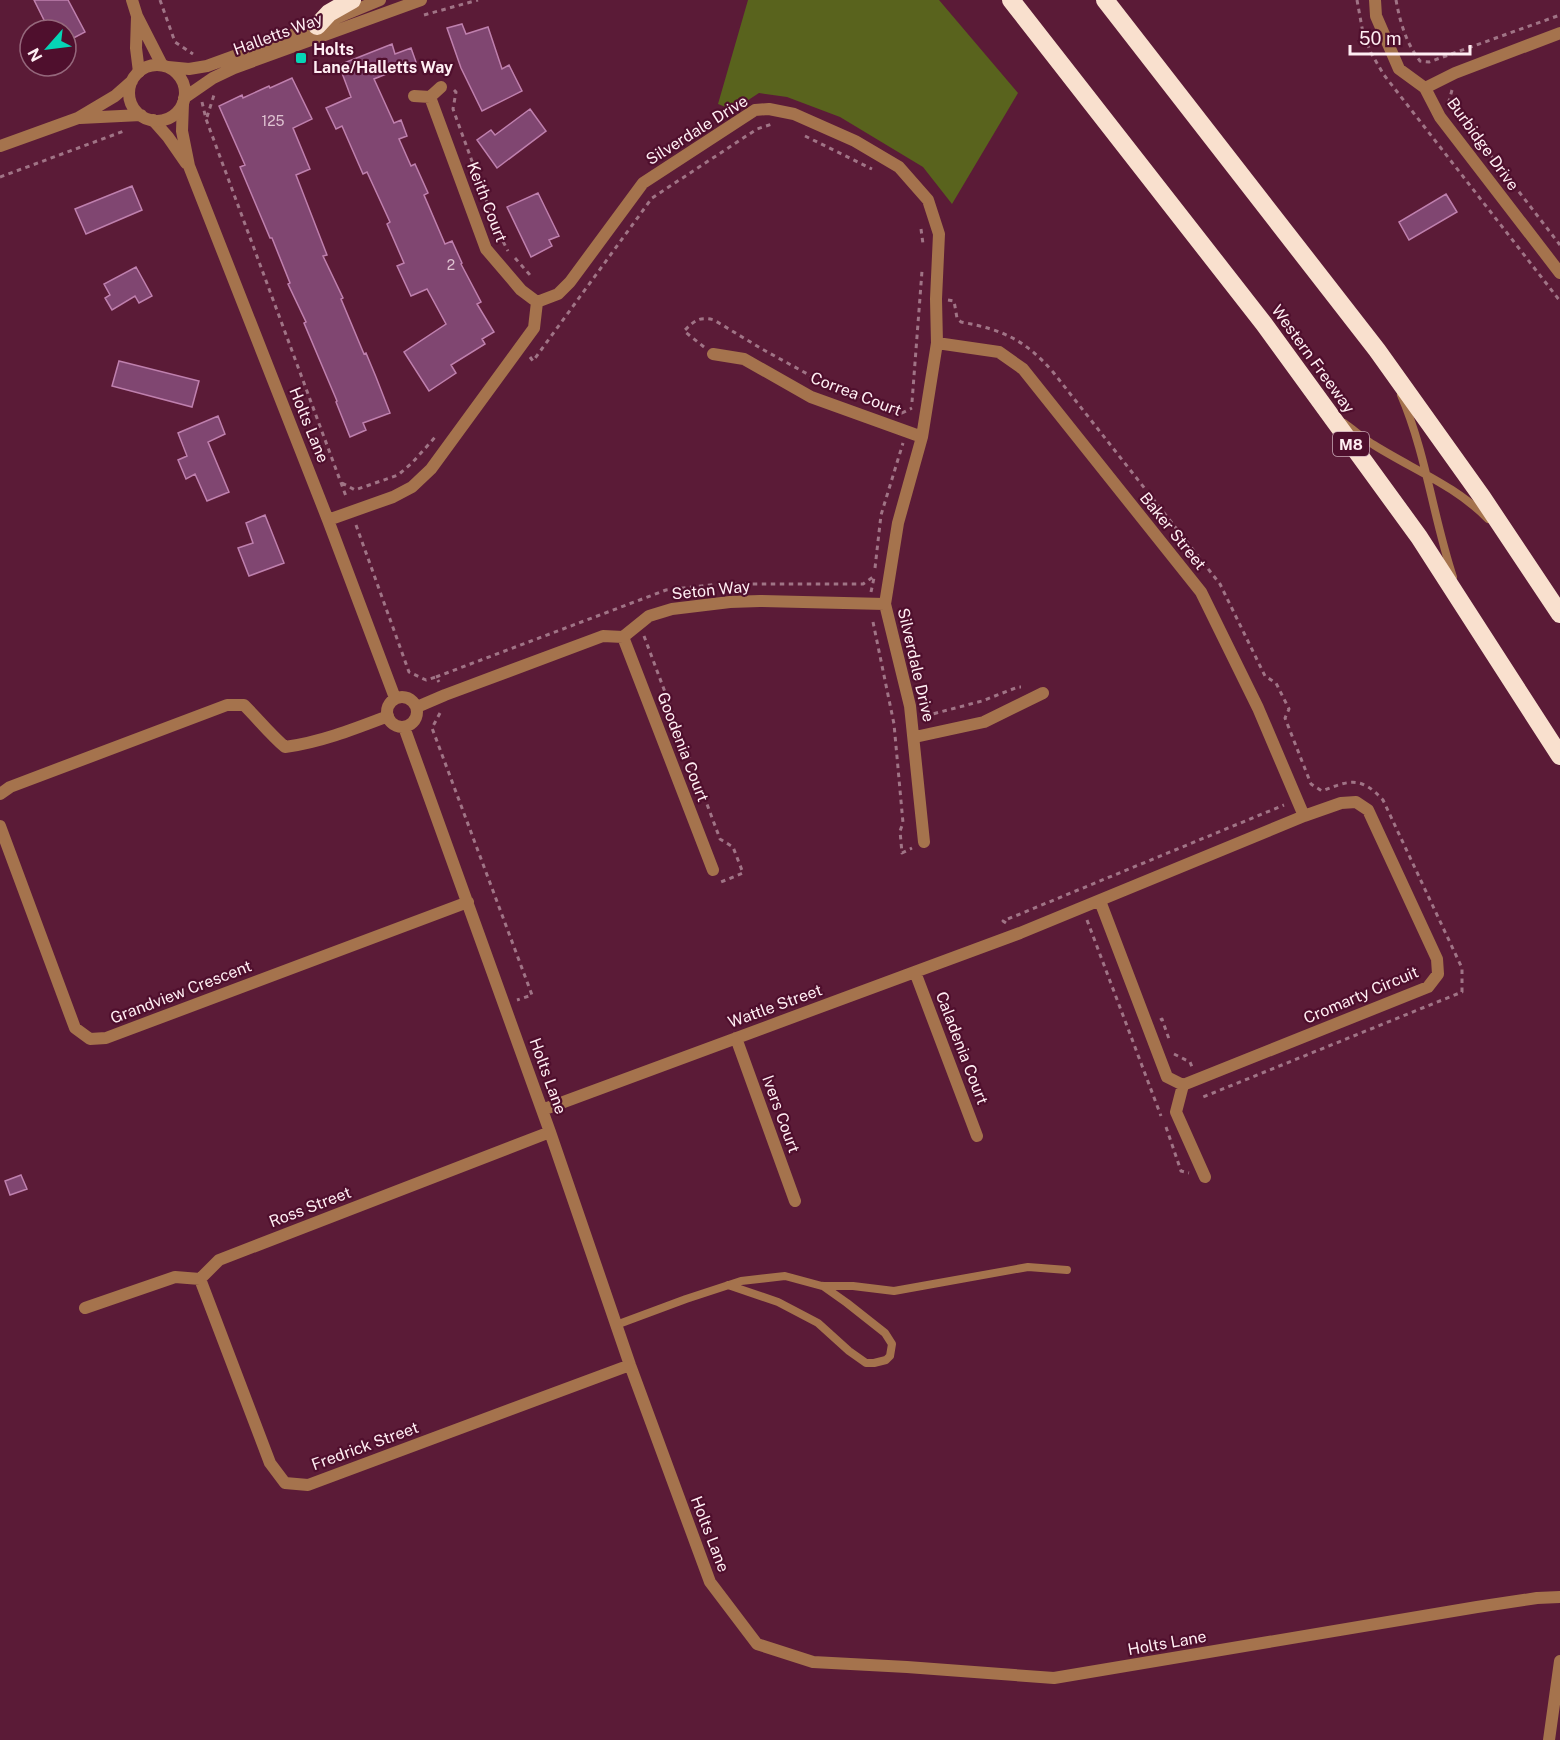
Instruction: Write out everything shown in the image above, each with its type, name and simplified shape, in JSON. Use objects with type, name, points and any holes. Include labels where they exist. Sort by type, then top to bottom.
[{"type":"highway","points":[[317,26],[329,13],[352,0]]},
{"type":"highway","name":"Western Freeway","points":[[1011,0],[1264,324],[1419,537],[1560,756]]},
{"type":"highway","points":[[1105,0],[1388,366],[1482,497],[1560,614]]},
{"type":"street","points":[[78,118],[162,120],[178,111],[184,101],[185,92],[182,80],[165,66],[137,16],[132,0]]},
{"type":"street","name":"Halletts Way","points":[[165,66],[189,69],[207,66],[317,26],[380,0]]},
{"type":"street","name":"Halletts Way","points":[[184,101],[213,78],[234,68],[422,0]]},
{"type":"street","name":"Burbidge Drive","points":[[1375,0],[1376,16],[1399,69],[1425,88],[1440,117],[1560,273]]},
{"type":"street","points":[[137,16],[136,76],[130,92],[131,102],[147,118]]},
{"type":"street","points":[[1425,88],[1444,78],[1560,33]]},
{"type":"street","points":[[0,146],[78,118],[115,96],[149,66],[165,66]]},
{"type":"street","points":[[414,96],[430,97],[441,87]]},
{"type":"street","name":"Keith Court","points":[[430,97],[486,249],[521,290],[537,302]]},
{"type":"street","name":"Holts Lane","points":[[184,101],[182,131],[189,166],[395,698]]},
{"type":"street","name":"Silverdale Drive","points":[[537,302],[558,294],[570,282],[643,183],[754,110],[769,109],[794,114],[855,141],[899,167],[928,200],[939,234],[936,299],[937,343],[922,437],[898,523],[885,604],[910,706],[924,842]]},
{"type":"street","name":"Holts Lane","points":[[147,118],[168,137],[189,166]]},
{"type":"street","points":[[328,520],[393,497],[412,487],[431,469],[534,328],[537,302]]},
{"type":"street","name":"Baker Street","points":[[937,343],[999,352],[1023,369],[1201,592],[1258,708],[1304,816]]},
{"type":"street","name":"Correa Court","points":[[713,354],[744,359],[811,397],[922,437]]},
{"type":"street","name":"Seton Way","points":[[623,637],[650,616],[672,609],[760,601],[885,604]]},
{"type":"street","points":[[417,707],[603,636],[623,637]]},
{"type":"street","name":"Goodenia Court","points":[[623,637],[713,870]]},
{"type":"street","points":[[915,737],[984,722],[1043,693]]},
{"type":"street","points":[[406,696],[415,702],[417,715],[412,724],[404,727],[394,725],[387,716],[388,705],[395,698],[406,696]]},
{"type":"street","points":[[0,794],[10,787],[227,705],[244,705],[269,734],[285,747],[338,735],[387,716]]},
{"type":"street","name":"Holts Lane","points":[[404,727],[550,1132],[630,1365],[710,1582],[757,1644],[813,1662],[1053,1678],[1468,1608],[1560,1597]]},
{"type":"street","name":"Cromarty Circuit","points":[[1020,933],[1304,816],[1341,803],[1356,802],[1368,810],[1437,959],[1438,974],[1428,987],[1183,1085]]},
{"type":"street","name":"Grandview Crescent","points":[[0,826],[75,1028],[90,1039],[106,1038],[468,902]]},
{"type":"street","points":[[1100,901],[1167,1077],[1183,1085],[1176,1112],[1205,1177]]},
{"type":"street","name":"Wattle Street","points":[[542,1110],[1020,933]]},
{"type":"street","name":"Caladenia Court","points":[[915,972],[977,1136]]},
{"type":"street","name":"Ivers Court","points":[[736,1038],[795,1201]]},
{"type":"street","name":"Ross Street","points":[[200,1279],[219,1260],[550,1132]]},
{"type":"street","points":[[85,1308],[175,1277],[200,1279]]},
{"type":"street","name":"Fredrick Street","points":[[200,1279],[270,1463],[285,1483],[308,1485],[630,1365]]},
{"type":"street","points":[[1549,1740],[1560,1661]]},
{"type":"lane","points":[[1388,366],[1412,421],[1446,555],[1461,602]]},
{"type":"lane","points":[[1325,409],[1372,444],[1456,492],[1476,507],[1518,551]]},
{"type":"lane","points":[[616,1325],[741,1281],[785,1276],[822,1286],[853,1286],[894,1291],[1028,1267],[1067,1270]]},
{"type":"lane","points":[[728,1285],[778,1302],[818,1323],[866,1363],[874,1364],[886,1360],[890,1356],[892,1344],[885,1333],[822,1286]]},
{"type":"path","points":[[1357,0],[1371,53],[1384,75],[1560,301]]},
{"type":"path","points":[[1396,0],[1405,36],[1420,61],[1433,61],[1560,15]]},
{"type":"path","points":[[1433,61],[1452,90],[1449,101],[1560,245]]},
{"type":"path","points":[[441,87],[444,80],[456,92],[453,109],[497,230],[507,250],[530,276],[521,290]]},
{"type":"path","points":[[182,131],[206,119],[409,672],[426,680],[436,677],[445,695],[448,707],[439,713],[432,728],[532,995],[504,1004]]},
{"type":"path","points":[[0,177],[126,130]]},
{"type":"path","points":[[919,297],[954,301],[960,322],[1004,333],[1038,354],[1075,399],[1220,584],[1265,676],[1276,683],[1288,709],[1285,718],[1311,784],[1322,791]]},
{"type":"path","points":[[713,354],[684,331],[696,319],[705,317],[714,320],[762,350],[822,382],[902,413],[912,408]]},
{"type":"path","points":[[340,482],[355,490],[398,475],[412,463],[439,432]]},
{"type":"path","points":[[640,623],[720,839],[733,847],[743,873],[718,883],[713,870]]},
{"type":"path","points":[[894,724],[982,701],[1018,687],[1043,693]]},
{"type":"path","points":[[1020,933],[1003,921],[1297,799],[1341,783],[1354,781],[1375,790],[1383,800],[1462,968],[1462,992],[1203,1097],[1190,1062],[1175,1055],[1162,1019],[1130,1033]]},
{"type":"path","points":[[1076,890],[1181,1171],[1205,1177]]},
{"type":"green space","points":[[748,0],[939,0],[1018,93],[952,204],[923,167],[840,117],[787,97],[759,93],[733,110],[718,104]]},
{"type":"building","points":[[34,0],[68,0],[78,18],[43,18]]},
{"type":"building","points":[[78,19],[85,32],[78,36]]},
{"type":"building","points":[[462,24],[466,34],[488,27],[502,69],[509,65],[522,91],[482,111],[461,68],[447,28]]},
{"type":"building","points":[[392,44],[395,54],[411,48],[416,62],[374,79],[394,123],[401,120],[407,136],[399,139],[411,166],[415,164],[428,193],[424,195],[445,244],[452,241],[481,302],[477,304],[494,332],[482,339],[485,344],[451,365],[456,373],[429,391],[404,352],[446,324],[427,289],[411,296],[397,266],[404,263],[387,224],[390,222],[367,172],[363,174],[342,126],[336,129],[326,108],[351,97],[339,65]]},
{"type":"building","points":[[292,78],[312,119],[293,128],[310,169],[296,175],[327,255],[323,256],[343,298],[341,299],[390,413],[363,423],[366,430],[350,437],[304,323],[306,322],[288,284],[290,283],[272,238],[270,238],[240,167],[245,165],[219,106],[242,95],[243,98]]},
{"type":"building","points":[[530,109],[546,131],[497,168],[477,140],[491,130],[495,135]]},
{"type":"building","points":[[132,186],[142,210],[86,234],[75,209]]},
{"type":"building","points":[[538,193],[559,236],[549,240],[552,246],[531,257],[507,207]]},
{"type":"building","points":[[1446,194],[1457,212],[1409,240],[1399,222]]},
{"type":"building","points":[[136,267],[152,296],[139,303],[135,296],[112,310],[105,298],[110,295],[104,284]]},
{"type":"building","points":[[119,361],[199,381],[192,407],[112,386]]},
{"type":"building","points":[[218,416],[225,434],[208,442],[229,492],[207,501],[195,474],[186,479],[178,460],[187,456],[178,433]]},
{"type":"building","points":[[265,515],[284,563],[249,576],[238,548],[253,543],[246,523]]},
{"type":"building","points":[[21,1175],[27,1189],[10,1195],[5,1181]]},
{"type":"place","name":"Holts Lane/Halletts Way","points":[[301,58]]}]
